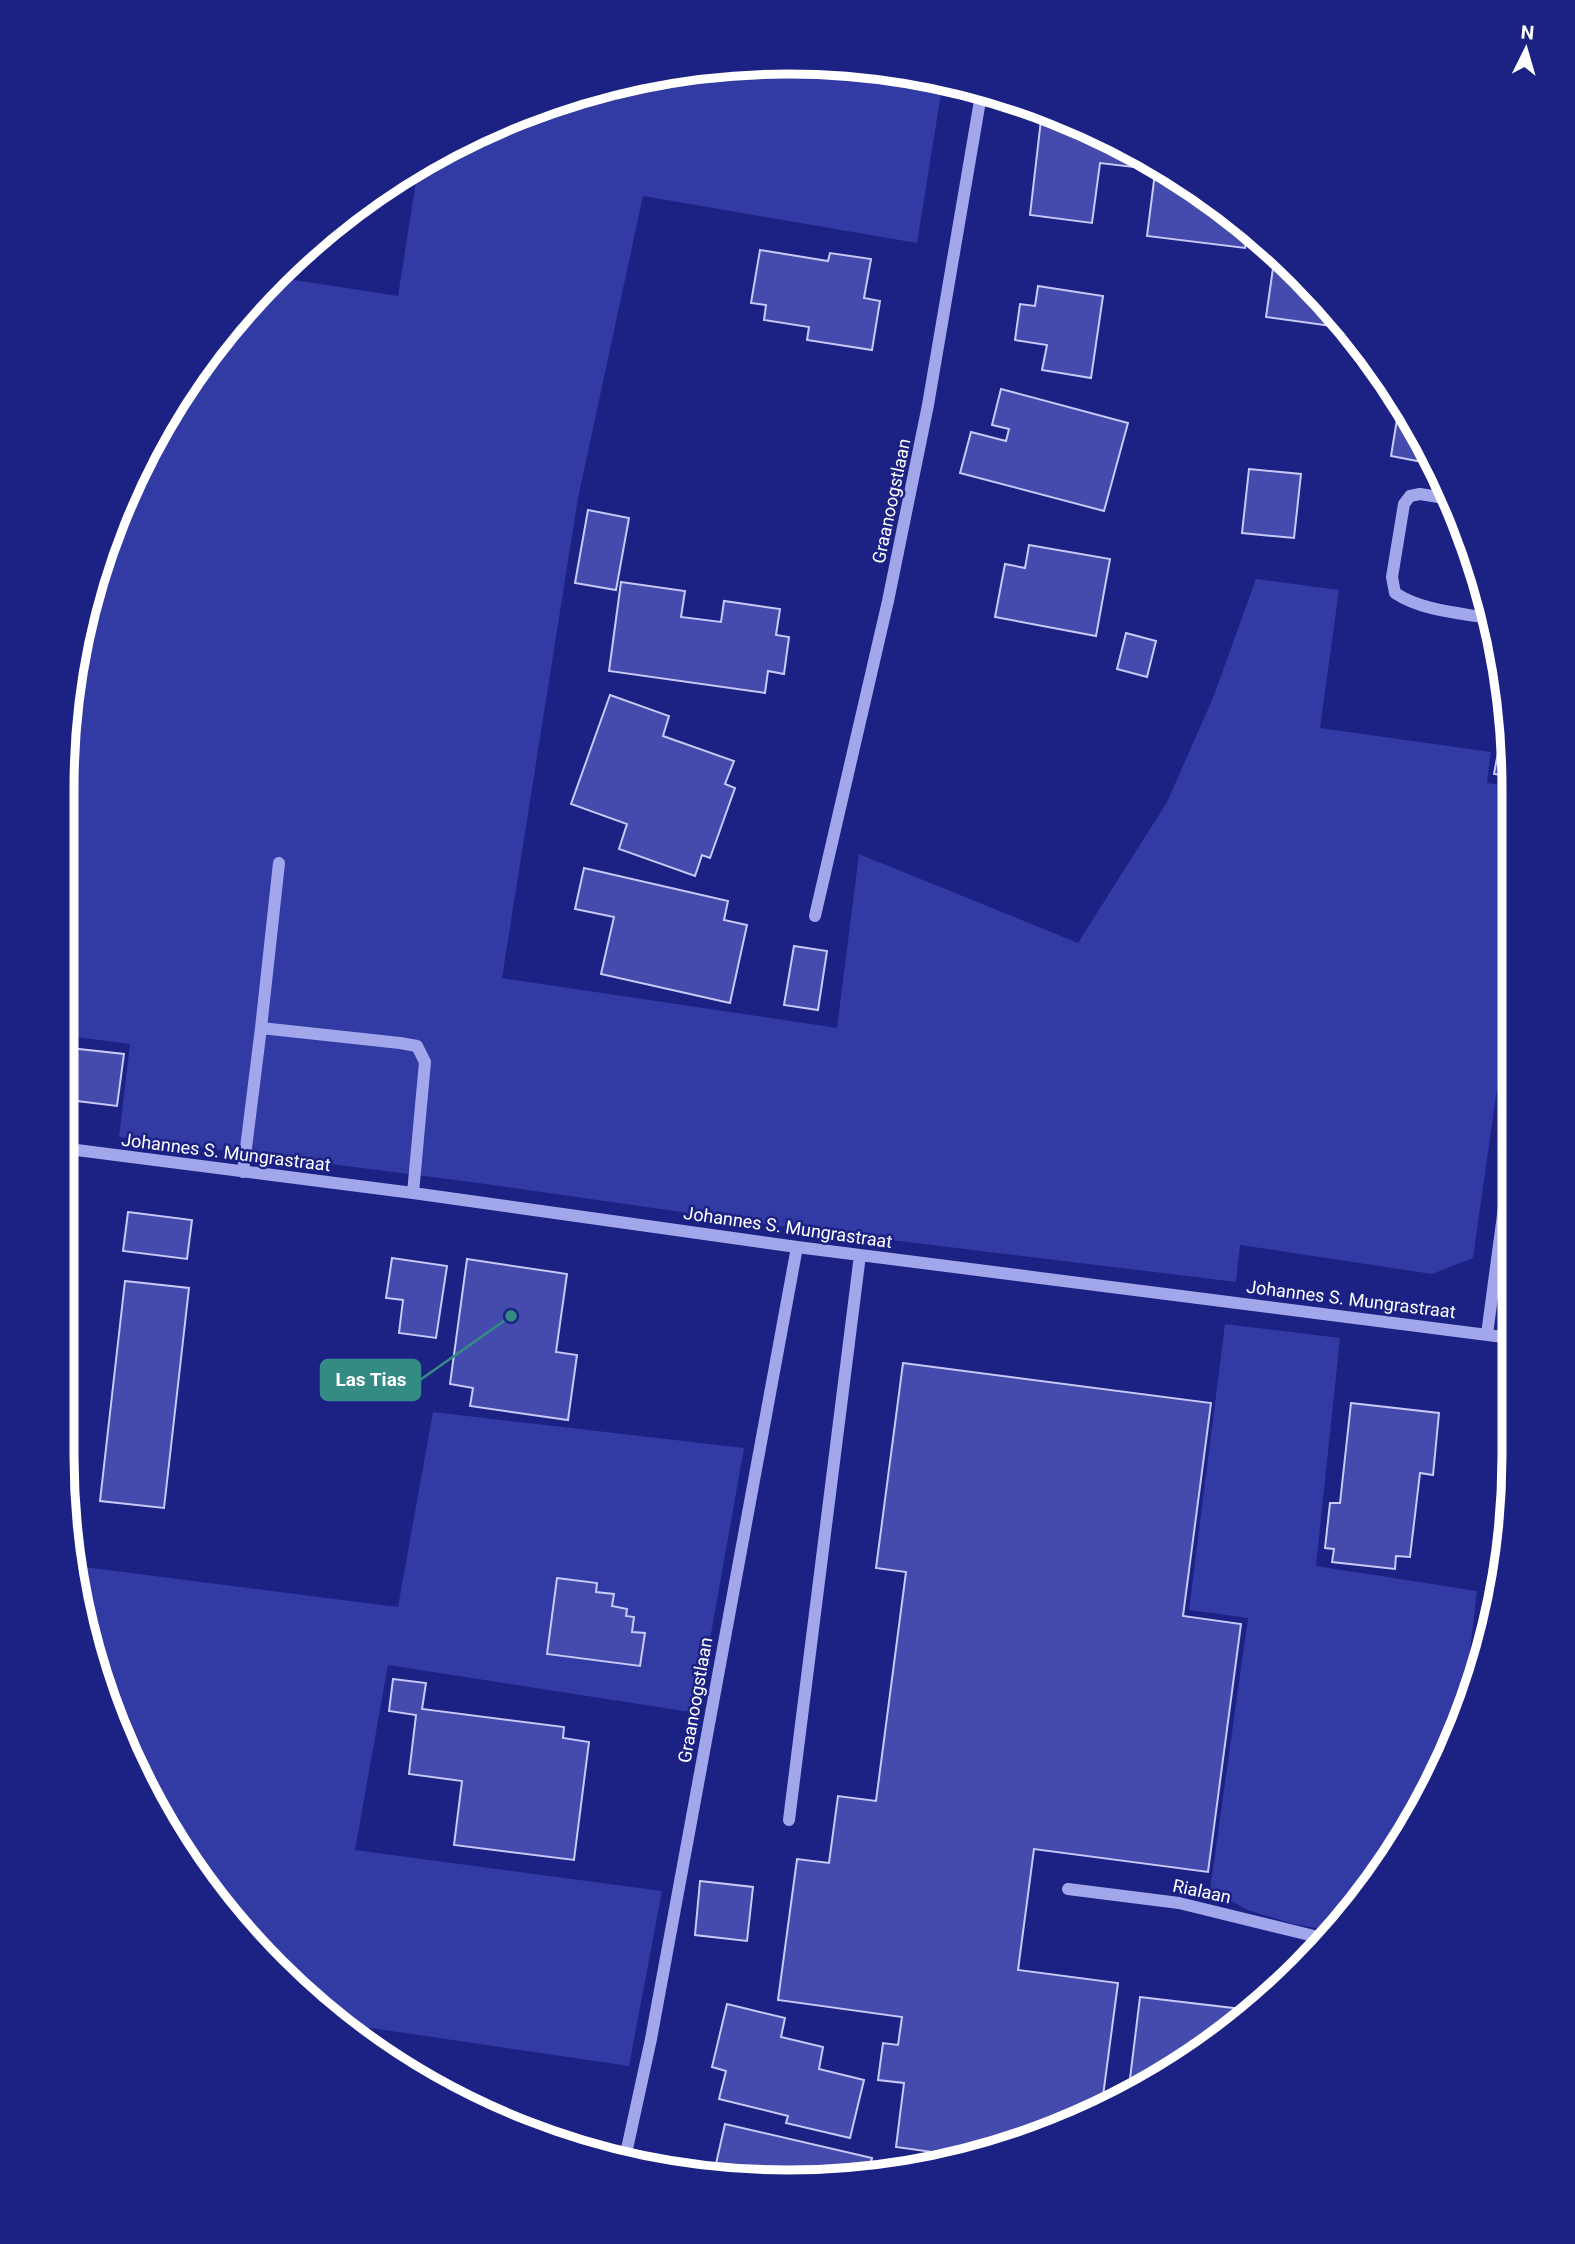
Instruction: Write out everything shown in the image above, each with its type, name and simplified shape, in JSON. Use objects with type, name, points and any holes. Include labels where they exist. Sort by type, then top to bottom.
[{"type":"street","name":"Graanoogstlaan","points":[[815,916],[888,601],[926,419],[980,100]]},
{"type":"street","points":[[1439,497],[1420,494],[1410,496],[1404,504],[1392,577],[1395,593],[1405,600],[1480,616]]},
{"type":"street","points":[[243,1172],[279,863]]},
{"type":"street","points":[[261,1028],[417,1046],[425,1062],[413,1193]]},
{"type":"street","name":"Johannes S. Mungrastraat","points":[[74,1150],[413,1193],[797,1247],[1502,1336]]},
{"type":"street","points":[[1487,1334],[1502,1222]]},
{"type":"street","name":"Graanoogstlaan","points":[[626,2152],[651,2039],[797,1247]]},
{"type":"street","points":[[789,1820],[860,1255]]},
{"type":"street","name":"Rialaan","points":[[1068,1889],[1179,1903],[1315,1936]]},
{"type":"shaded area","points":[[788,74],[881,80],[941,91],[917,243],[643,196],[578,498],[502,978],[837,1028],[859,854],[1078,943],[1167,802],[1213,698],[1256,579],[1339,590],[1320,728],[1491,752],[1487,783],[1502,785],[1502,1053],[1473,1258],[1432,1274],[1240,1245],[1236,1282],[793,1228],[471,1182],[119,1137],[130,1044],[74,1037],[75,741],[87,648],[98,603],[111,558],[147,472],[169,430],[221,353],[287,279],[398,296],[416,178],[472,147],[558,111],[658,86],[741,75]]},
{"type":"shaded area","points":[[1225,1324],[1340,1338],[1316,1566],[1477,1591],[1467,1674],[1428,1772],[1381,1853],[1322,1929],[1293,1924],[1248,1910],[1210,1890],[1248,1618],[1189,1610]]},
{"type":"shaded area","points":[[433,1412],[744,1448],[697,1713],[388,1665],[355,1850],[662,1891],[629,2066],[357,2026],[317,1993],[251,1927],[221,1891],[169,1814],[147,1772],[111,1686],[87,1596],[83,1567],[398,1607]]},
{"type":"building","points":[[1041,120],[1103,147],[1142,168],[1100,163],[1092,223],[1030,215]]},
{"type":"building","points":[[1155,176],[1222,221],[1246,241],[1245,248],[1147,236]]},
{"type":"building","points":[[760,250],[828,261],[830,253],[871,259],[864,298],[880,301],[872,350],[807,340],[809,327],[764,320],[766,305],[751,303]]},
{"type":"building","points":[[1273,265],[1332,326],[1266,317]]},
{"type":"building","points":[[1038,286],[1103,296],[1091,378],[1042,370],[1047,345],[1015,340],[1020,304],[1035,306]]},
{"type":"building","points":[[1001,389],[1128,423],[1104,511],[960,473],[971,432],[1006,441],[1009,429],[992,425]]},
{"type":"building","points":[[1397,417],[1423,462],[1391,456]]},
{"type":"building","points":[[1249,469],[1301,474],[1294,538],[1242,533]]},
{"type":"building","points":[[588,510],[629,518],[616,590],[575,583]]},
{"type":"building","points":[[1029,545],[1110,559],[1096,636],[995,617],[1005,564],[1025,568]]},
{"type":"building","points":[[621,582],[685,591],[681,617],[721,622],[724,601],[780,609],[776,635],[789,637],[784,674],[768,671],[765,693],[609,671]]},
{"type":"building","points":[[1126,633],[1156,641],[1147,677],[1117,669]]},
{"type":"building","points":[[610,695],[669,716],[663,736],[734,761],[725,784],[735,788],[710,858],[702,855],[695,876],[619,849],[627,824],[571,804]]},
{"type":"building","points":[[1499,747],[1500,747],[1501,775],[1494,774]]},
{"type":"building","points":[[584,868],[728,901],[724,920],[747,925],[730,1003],[601,974],[614,917],[575,909]]},
{"type":"building","points":[[794,946],[827,951],[818,1010],[784,1005]]},
{"type":"building","points":[[74,1048],[124,1054],[117,1106],[74,1101]]},
{"type":"building","points":[[128,1212],[192,1220],[187,1259],[123,1251]]},
{"type":"building","points":[[392,1258],[447,1266],[436,1338],[399,1333],[403,1300],[386,1298]]},
{"type":"building","points":[[467,1259],[567,1274],[556,1352],[577,1355],[568,1420],[470,1406],[473,1388],[450,1384]]},
{"type":"building","points":[[125,1281],[189,1288],[164,1508],[100,1501]]},
{"type":"building","points":[[903,1363],[1211,1403],[1183,1616],[1241,1624],[1208,1872],[1034,1849],[1018,1970],[1118,1983],[1103,2097],[1017,2133],[942,2153],[896,2147],[904,2083],[878,2080],[883,2043],[898,2045],[902,2017],[778,2000],[797,1859],[829,1863],[838,1796],[876,1801],[906,1572],[876,1568]]},
{"type":"building","points":[[1351,1403],[1439,1413],[1433,1475],[1420,1473],[1410,1557],[1396,1556],[1395,1569],[1332,1562],[1334,1549],[1325,1548],[1330,1503],[1340,1503]]},
{"type":"building","points":[[557,1578],[597,1583],[596,1592],[614,1594],[612,1606],[627,1609],[626,1616],[634,1617],[632,1632],[645,1633],[640,1666],[547,1654]]},
{"type":"building","points":[[393,1679],[426,1683],[422,1709],[564,1727],[563,1738],[589,1742],[574,1860],[454,1845],[462,1781],[409,1774],[416,1715],[389,1711]]},
{"type":"building","points":[[700,1881],[753,1887],[747,1941],[695,1935]]},
{"type":"building","points":[[1140,1997],[1239,2009],[1184,2050],[1129,2083]]},
{"type":"building","points":[[727,2004],[785,2018],[781,2037],[823,2047],[819,2069],[864,2080],[850,2138],[786,2123],[788,2116],[719,2099],[726,2071],[712,2067]]},
{"type":"building","points":[[725,2124],[872,2158],[870,2165],[834,2169],[741,2169],[715,2166]]},
{"type":"place","name":"Las Tias","points":[[511,1316]]}]
